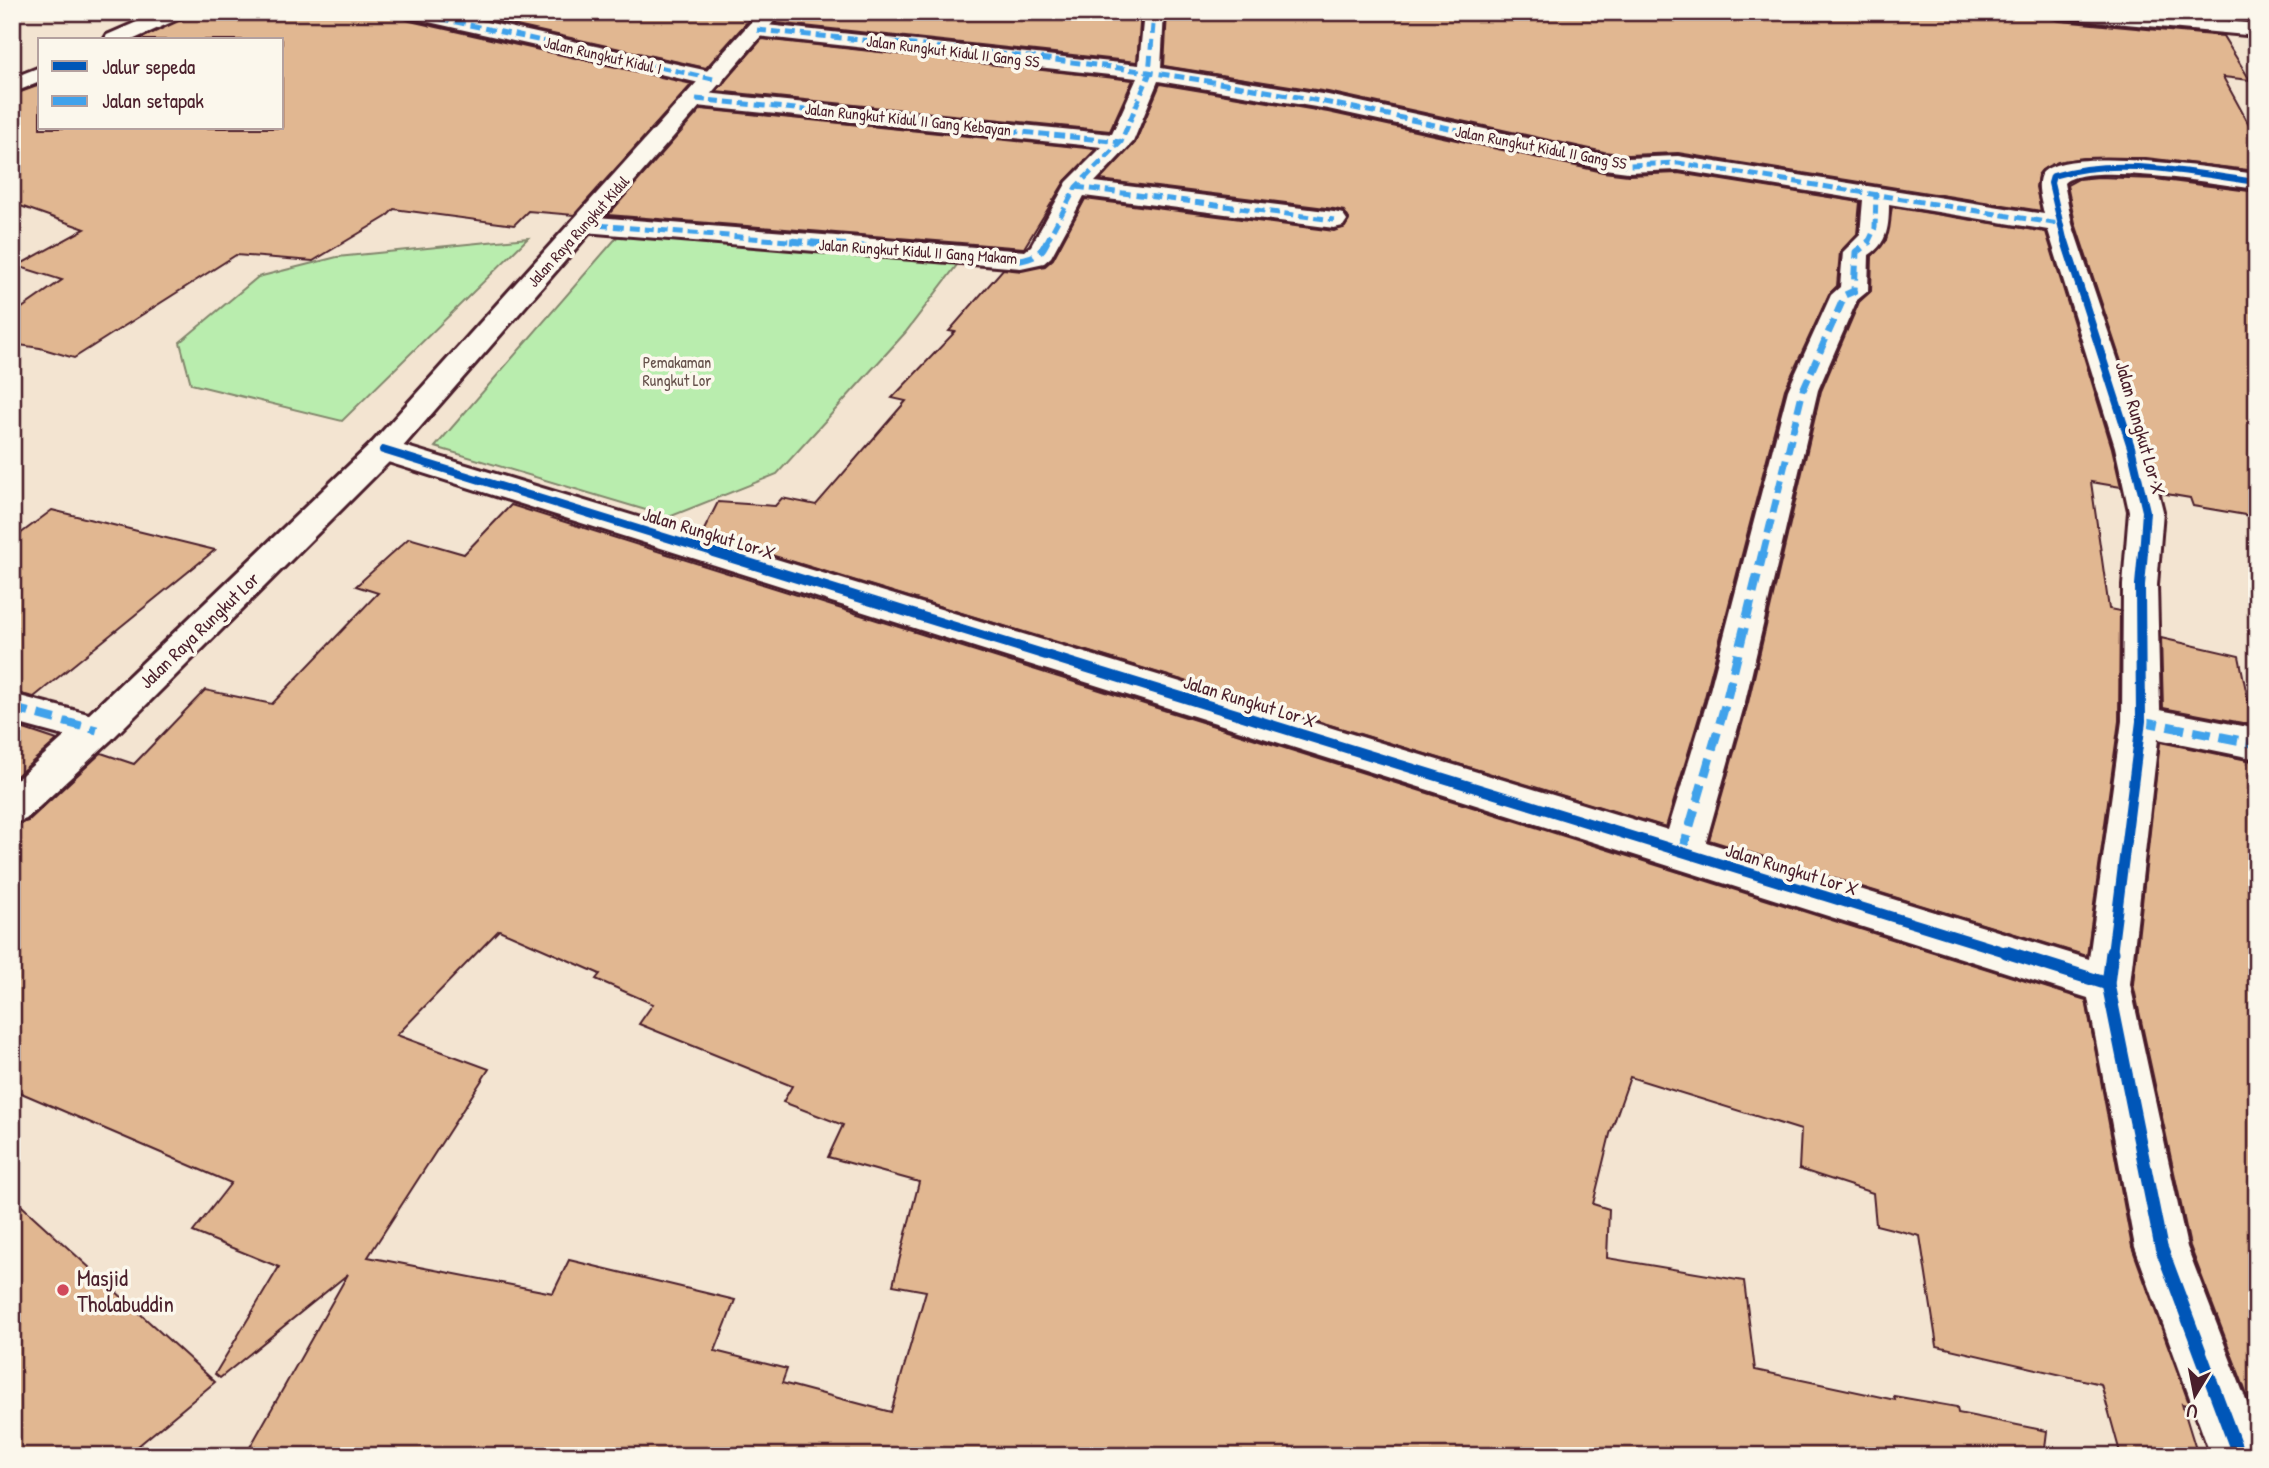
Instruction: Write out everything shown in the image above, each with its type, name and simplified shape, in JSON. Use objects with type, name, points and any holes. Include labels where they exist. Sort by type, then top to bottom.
[{"type":"street","points":[[120,38],[178,12]]},
{"type":"street","name":"Jalan Rungkut Kidul I","points":[[411,12],[704,89]]},
{"type":"street","points":[[1149,75],[1154,12]]},
{"type":"street","points":[[2060,12],[2257,30]]},
{"type":"street","name":"Jalan Raya Rungkut Kidul","points":[[383,450],[765,21]]},
{"type":"street","name":"Jalan Rungkut Kidul II Gang SS","points":[[765,21],[893,43],[1290,95],[1604,162],[1628,165],[1671,162],[2059,224]]},
{"type":"street","points":[[12,86],[38,75]]},
{"type":"street","name":"Jalan Rungkut Kidul II Gang Makam","points":[[584,224],[1021,260],[1034,257],[1042,251],[1076,187],[1121,142],[1149,75]]},
{"type":"street","name":"Jalan Rungkut Kidul II Gang Kebayan","points":[[704,89],[890,116],[1121,142]]},
{"type":"street","name":"Jalan Rungkut Lor X","points":[[2239,1456],[2161,1247],[2108,984],[2141,721],[2140,585],[2146,511],[2131,447],[2059,224],[2051,183],[2053,176],[2077,169],[2135,169],[2257,183]]},
{"type":"street","points":[[1076,187],[1334,220]]},
{"type":"street","points":[[1682,853],[1726,702],[1804,390],[1845,295],[1853,291],[1856,252],[1868,246],[1874,238],[1875,194]]},
{"type":"street","name":"Jalan Rungkut Lor X","points":[[383,450],[2108,984]]},
{"type":"street","name":"Jalan Raya Rungkut Lor","points":[[12,808],[97,730],[383,450]]},
{"type":"street","points":[[12,708],[97,730]]},
{"type":"street","points":[[2141,721],[2257,744]]},
{"type":"green space","name":"Pemakaman Rungkut Lor","points":[[618,236],[864,248],[963,257],[905,333],[777,474],[669,517],[435,447]]},
{"type":"green space","points":[[528,238],[342,421],[191,384],[180,342],[258,277],[337,257]]},
{"type":"building","points":[[195,12],[399,12],[402,18],[410,21],[692,84],[574,215],[528,211],[514,225],[394,209],[386,217],[313,261],[236,255],[74,358],[40,348],[12,344],[12,315],[62,280],[17,266],[85,229],[12,203],[12,95],[38,86],[38,130],[284,130],[284,38],[142,38]]},
{"type":"building","points":[[454,12],[756,12],[706,68]]},
{"type":"building","points":[[784,12],[1141,12],[1137,62],[776,23]]},
{"type":"building","points":[[1167,12],[1324,12],[1372,17],[1374,12],[2048,12],[2052,19],[2060,21],[2223,36],[2250,80],[2223,77],[2257,139],[2257,171],[2146,158],[2083,158],[2058,162],[2038,175],[2036,187],[2041,211],[1678,153],[1628,155],[1604,152],[1328,92],[1164,66]]},
{"type":"building","points":[[762,39],[1133,80],[1110,131],[716,91]]},
{"type":"building","points":[[1160,84],[1328,112],[1603,172],[1628,175],[1678,173],[1860,202],[1857,234],[1840,252],[1837,286],[1829,294],[1785,389],[1704,701],[1666,827],[702,534],[718,502],[775,506],[782,498],[816,505],[906,401],[892,398],[955,332],[949,331],[1003,269],[1022,271],[1045,266],[1053,259],[1085,199],[1334,231],[1345,227],[1349,219],[1344,211],[1334,209],[1100,180],[1135,143]]},
{"type":"building","points":[[701,109],[1096,149],[1065,181],[1024,248],[608,215]]},
{"type":"building","points":[[2078,179],[2155,179],[2257,192],[2257,517],[2193,506],[2190,498],[2161,493],[2149,446],[2075,223],[2067,185]]},
{"type":"building","points":[[1892,207],[2046,232],[2112,448],[2121,487],[2091,482],[2109,609],[2120,611],[2119,721],[2087,956],[1709,840],[1748,703],[1821,391],[1859,302],[1871,291],[1872,256],[1886,240]]},
{"type":"building","points":[[511,505],[2086,1000],[2132,1247],[2190,1406],[2182,1404],[2198,1456],[2121,1456],[2101,1384],[1937,1346],[1920,1236],[1876,1225],[1873,1193],[1799,1169],[1801,1130],[1630,1077],[1610,1134],[1593,1204],[1609,1209],[1607,1258],[1744,1281],[1755,1370],[1895,1400],[1894,1396],[1957,1407],[1958,1413],[2047,1431],[2044,1456],[245,1456],[348,1274],[220,1378],[215,1374],[279,1267],[193,1232],[231,1183],[12,1089],[12,826],[28,821],[101,753],[134,764],[205,690],[272,704],[378,593],[356,586],[409,538],[464,554]],"holes":[[[499,930],[600,974],[596,979],[653,1004],[639,1024],[792,1086],[783,1102],[843,1125],[828,1157],[919,1182],[893,1285],[926,1291],[891,1412],[782,1383],[787,1369],[715,1351],[735,1300],[569,1260],[553,1293],[368,1257],[489,1069],[397,1035]]]},
{"type":"building","points":[[52,510],[215,550],[34,697],[12,692],[12,540]]},
{"type":"building","points":[[2161,638],[2239,656],[2253,725],[2163,708]]},
{"type":"building","points":[[12,725],[57,740],[12,780]]},
{"type":"building","points":[[2160,742],[2257,762],[2257,1421],[2190,1246],[2133,984]]},
{"type":"building","name":"Masjid Tholabuddin","points":[[12,1197],[215,1382],[126,1456],[12,1456]]},
{"type":"marked path","points":[[411,12],[713,79]]},
{"type":"marked path","points":[[584,224],[1021,260],[1034,257],[1042,251],[1076,187],[1121,142],[1149,75],[1154,12]]},
{"type":"marked path","points":[[757,30],[1023,57],[1157,74],[1328,102],[1604,162],[1628,165],[1678,163],[2059,224]]},
{"type":"marked path","points":[[696,99],[1121,142]]},
{"type":"marked path","points":[[1076,187],[1334,220]]},
{"type":"marked path","points":[[1682,853],[1726,702],[1803,390],[1845,295],[1854,291],[1856,252],[1864,247],[1873,235],[1876,194]]},
{"type":"marked path","points":[[12,708],[97,730]]},
{"type":"marked path","points":[[2141,721],[2257,744]]},
{"type":"cycle path","points":[[2239,1456],[2161,1247],[2108,984],[2141,721],[2140,585],[2146,511],[2131,447],[2059,224],[2051,183],[2053,176],[2096,167],[2153,169],[2257,182]]},
{"type":"cycle path","points":[[383,450],[2108,984]]},
{"type":"place","name":"Masjid Tholabuddin","points":[[63,1290]]}]
